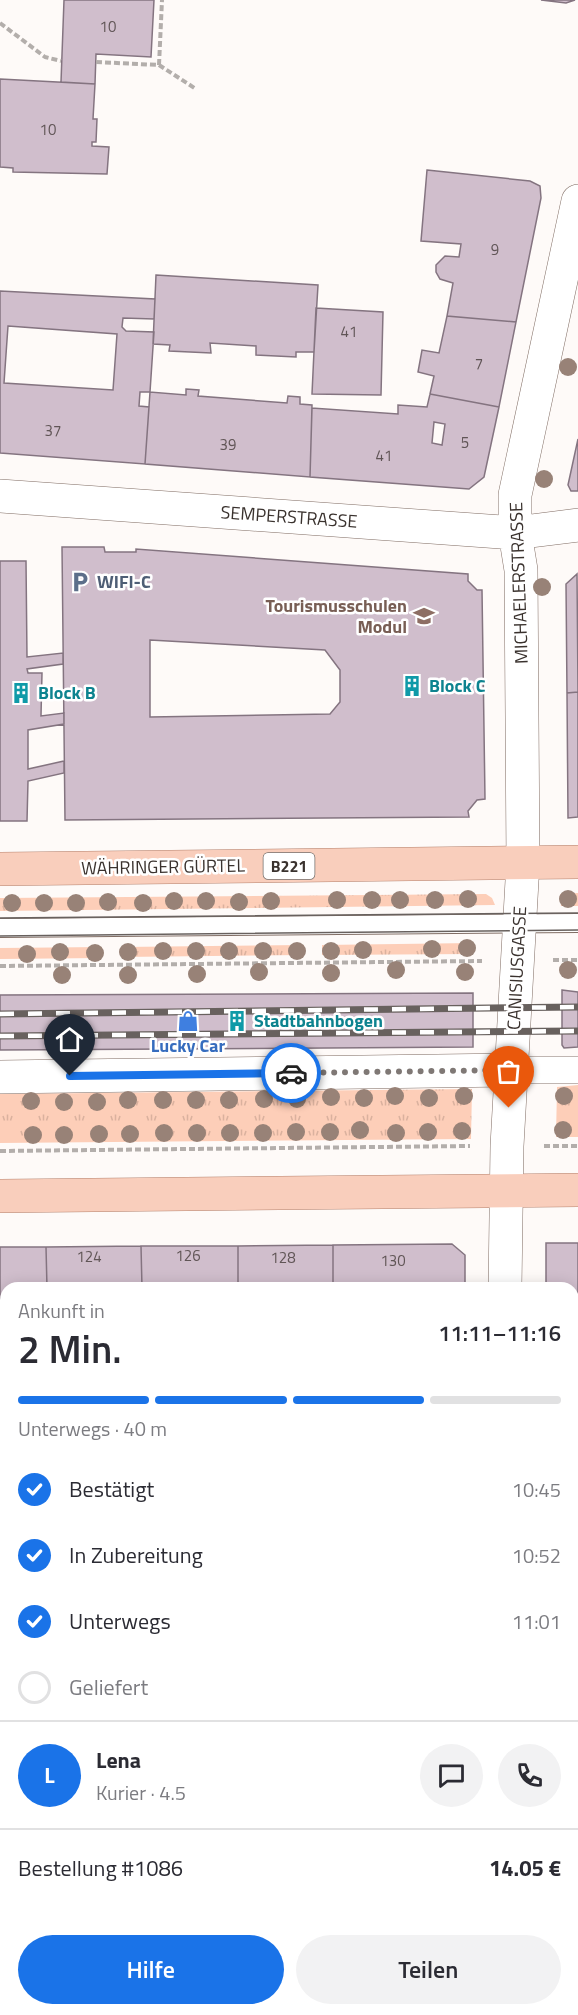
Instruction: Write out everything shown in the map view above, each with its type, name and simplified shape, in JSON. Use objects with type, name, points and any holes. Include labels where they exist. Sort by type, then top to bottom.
[{"type":"main road","name":"WÄHRINGER GÜRTEL","points":[[0,869],[578,862]]},
{"type":"main road","points":[[0,1196],[578,1190]]},
{"type":"street","name":"MICHAELERSTRASSE","points":[[523,863],[521,570],[515,533],[515,495],[578,201]]},
{"type":"street","name":"SEMPERSTRASSE","points":[[0,496],[515,533],[578,525]]},
{"type":"street","name":"CANISIUSGASSE","points":[[505,1282],[507,1146],[523,863]]},
{"type":"street","points":[[0,1077],[578,1070]]},
{"type":"lane","points":[[0,928],[578,923]]},
{"type":"path","points":[[159,65],[162,0]]},
{"type":"path","points":[[0,23],[45,57],[61,61]]},
{"type":"path","points":[[96,62],[159,65],[196,89]]},
{"type":"path","points":[[0,966],[578,960]]},
{"type":"path","points":[[0,1151],[507,1146]]},
{"type":"green space","points":[[578,893],[578,906],[561,906],[560,894]]},
{"type":"green space","points":[[486,894],[492,898],[495,905],[0,911],[0,898]]},
{"type":"green space","points":[[473,943],[473,954],[322,955],[322,945]]},
{"type":"green space","points":[[304,945],[305,955],[122,957],[122,947]]},
{"type":"green space","points":[[102,947],[102,958],[0,959],[0,948]]},
{"type":"green space","points":[[578,1085],[578,1137],[556,1137],[557,1087]]},
{"type":"green space","points":[[472,1089],[471,1139],[0,1143],[0,1094]]},
{"type":"building","points":[[64,0],[154,0],[151,57],[96,54],[95,84],[61,82]]},
{"type":"building","points":[[541,0],[575,0],[566,3]]},
{"type":"building","points":[[0,79],[95,84],[93,119],[97,119],[96,142],[92,142],[92,146],[109,147],[107,174],[13,172],[13,168],[0,167]]},
{"type":"building","points":[[427,170],[530,181],[540,186],[541,198],[516,322],[447,316],[453,283],[440,279],[436,272],[436,265],[445,256],[459,257],[461,244],[421,241]]},
{"type":"building","points":[[156,275],[318,285],[314,352],[296,352],[296,357],[256,355],[256,346],[210,343],[211,353],[169,351],[170,345],[153,344]]},
{"type":"building","points":[[0,291],[155,299],[154,319],[123,318],[122,327],[126,331],[154,332],[150,392],[140,392],[139,406],[149,407],[145,464],[0,453]],"holes":[[[8,326],[117,334],[113,390],[4,383]]]},
{"type":"building","points":[[316,308],[383,312],[381,395],[312,394]]},
{"type":"building","points":[[447,316],[516,322],[499,407],[430,394],[434,376],[418,372],[422,350],[439,353]]},
{"type":"building","points":[[186,389],[199,390],[198,396],[287,403],[288,396],[300,397],[300,404],[312,405],[310,477],[145,464],[150,392],[186,395]]},
{"type":"building","points":[[430,394],[499,407],[484,477],[469,489],[310,477],[312,408],[398,414],[398,405],[427,407]],"holes":[[[434,422],[445,424],[442,445],[432,443]]]},
{"type":"building","points":[[578,439],[578,491],[571,491],[568,485]]},
{"type":"building","name":"Block C","points":[[62,547],[104,547],[105,552],[136,552],[136,549],[468,574],[468,581],[477,590],[482,590],[485,799],[477,800],[468,811],[469,817],[65,820]],"holes":[[[150,640],[325,650],[340,670],[340,702],[330,714],[150,717]]]},
{"type":"building","name":"Block B","points":[[0,561],[26,561],[27,657],[63,653],[63,664],[27,669],[28,673],[42,673],[41,716],[64,713],[64,724],[28,730],[28,769],[64,761],[64,773],[28,781],[27,821],[0,821]]},
{"type":"building","points":[[577,574],[578,692],[567,693],[566,584]]},
{"type":"building","points":[[578,692],[578,817],[568,818],[567,693]]},
{"type":"building","points":[[562,990],[578,992],[578,1047],[564,1048],[562,1045]]},
{"type":"building","name":"Stadtbahnbogen","points":[[473,993],[473,1047],[0,1050],[0,995]]},
{"type":"building","points":[[546,1243],[578,1243],[578,1282],[546,1282]]},
{"type":"building","points":[[452,1244],[465,1255],[465,1282],[333,1282],[333,1245]]},
{"type":"building","points":[[333,1245],[333,1282],[238,1282],[238,1246]]},
{"type":"building","points":[[141,1246],[142,1282],[47,1282],[46,1247]]},
{"type":"building","points":[[141,1246],[238,1246],[238,1282],[142,1282]]},
{"type":"building","points":[[0,1247],[46,1247],[47,1282],[0,1282]]},
{"type":"tram line","points":[[0,918],[578,913]]},
{"type":"tram line","points":[[0,936],[578,930]]},
{"type":"railway","points":[[0,1014],[578,1007]]},
{"type":"railway","points":[[0,1036],[578,1031]]},
{"type":"way so far","points":[[291,1073],[511,1070],[509,1108]]},
{"type":"place","name":"WIFI-C","points":[[80,582]]},
{"type":"place","name":"Tourismusschulen Modul","points":[[424,616]]},
{"type":"place","name":"Block C","points":[[412,686]]},
{"type":"place","name":"Block B","points":[[21,693]]},
{"type":"place","name":"Lucky Car","points":[[188,1021]]},
{"type":"place","name":"Stadtbahnbogen","points":[[237,1021]]},
{"type":"route","points":[[70,1076],[291,1073]]}]
